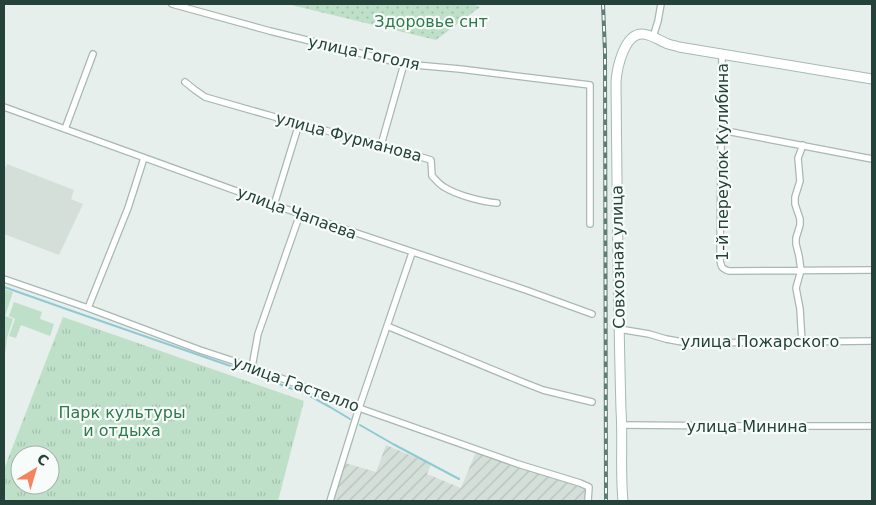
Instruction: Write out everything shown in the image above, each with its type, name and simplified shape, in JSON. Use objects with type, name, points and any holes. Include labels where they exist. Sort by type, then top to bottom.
[{"type":"street","name":"улица Гоголя","points":[[172,4],[270,31],[404,64],[590,85],[590,224]]},
{"type":"street","points":[[653,37],[661,4]]},
{"type":"street","name":"Совхозная улица","points":[[623,501],[619,329],[617,73],[623,53],[634,37],[644,34],[653,37]]},
{"type":"street","name":"1-й переулок Кулибина","points":[[653,37],[669,44],[872,79]]},
{"type":"street","points":[[65,130],[93,54]]},
{"type":"street","name":"1-й переулок Кулибина","points":[[722,54],[720,260],[722,268],[729,271],[801,270]]},
{"type":"street","points":[[381,145],[404,64]]},
{"type":"street","name":"улица Фурманова","points":[[185,82],[205,97],[298,126],[316,128],[431,160],[432,176],[442,186],[488,202],[498,203]]},
{"type":"street","name":"улица Чапаева","points":[[4,107],[300,214],[592,314]]},
{"type":"street","points":[[274,204],[298,126]]},
{"type":"street","points":[[721,130],[872,159]]},
{"type":"street","points":[[802,342],[800,309],[796,288],[801,270],[796,244],[800,219],[795,204],[800,181],[798,158],[803,145]]},
{"type":"street","points":[[88,308],[128,208],[144,158]]},
{"type":"street","points":[[252,367],[258,334],[300,214]]},
{"type":"street","points":[[330,501],[386,326],[412,253]]},
{"type":"street","points":[[801,270],[872,270]]},
{"type":"street","name":"улица Гастелло","points":[[4,279],[252,367],[359,408],[589,487],[588,501]]},
{"type":"street","points":[[386,326],[543,390],[592,402]]},
{"type":"street","name":"улица Пожарского","points":[[619,329],[688,343],[872,341]]},
{"type":"street","name":"улица Минина","points":[[622,425],[872,426]]},
{"type":"shaded area","points":[[7,164],[74,190],[71,199],[83,204],[59,255],[4,234],[4,170]]},
{"type":"shaded area","points":[[386,445],[431,464],[427,474],[461,488],[477,449],[589,487],[588,501],[330,501],[342,462],[376,472]]},
{"type":"green space","name":"Здоровье снт","points":[[287,4],[471,4],[480,7],[436,40]]},
{"type":"green space","points":[[4,289],[13,292],[5,316],[13,319],[7,338],[4,361]]},
{"type":"green space","points":[[14,302],[42,312],[40,319],[54,324],[50,336],[21,325],[16,338],[9,336],[15,319],[9,316]]},
{"type":"green space","name":"Парк культуры и отдыха","points":[[63,317],[304,401],[278,501],[4,501],[4,469],[10,454],[10,495],[60,495],[60,445],[13,445]]},
{"type":"waterway","points":[[4,287],[303,393]]},
{"type":"waterway","points":[[310,396],[350,419]]},
{"type":"waterway","points":[[360,425],[459,479]]},
{"type":"railway","points":[[603,4],[605,52],[606,501]]}]
